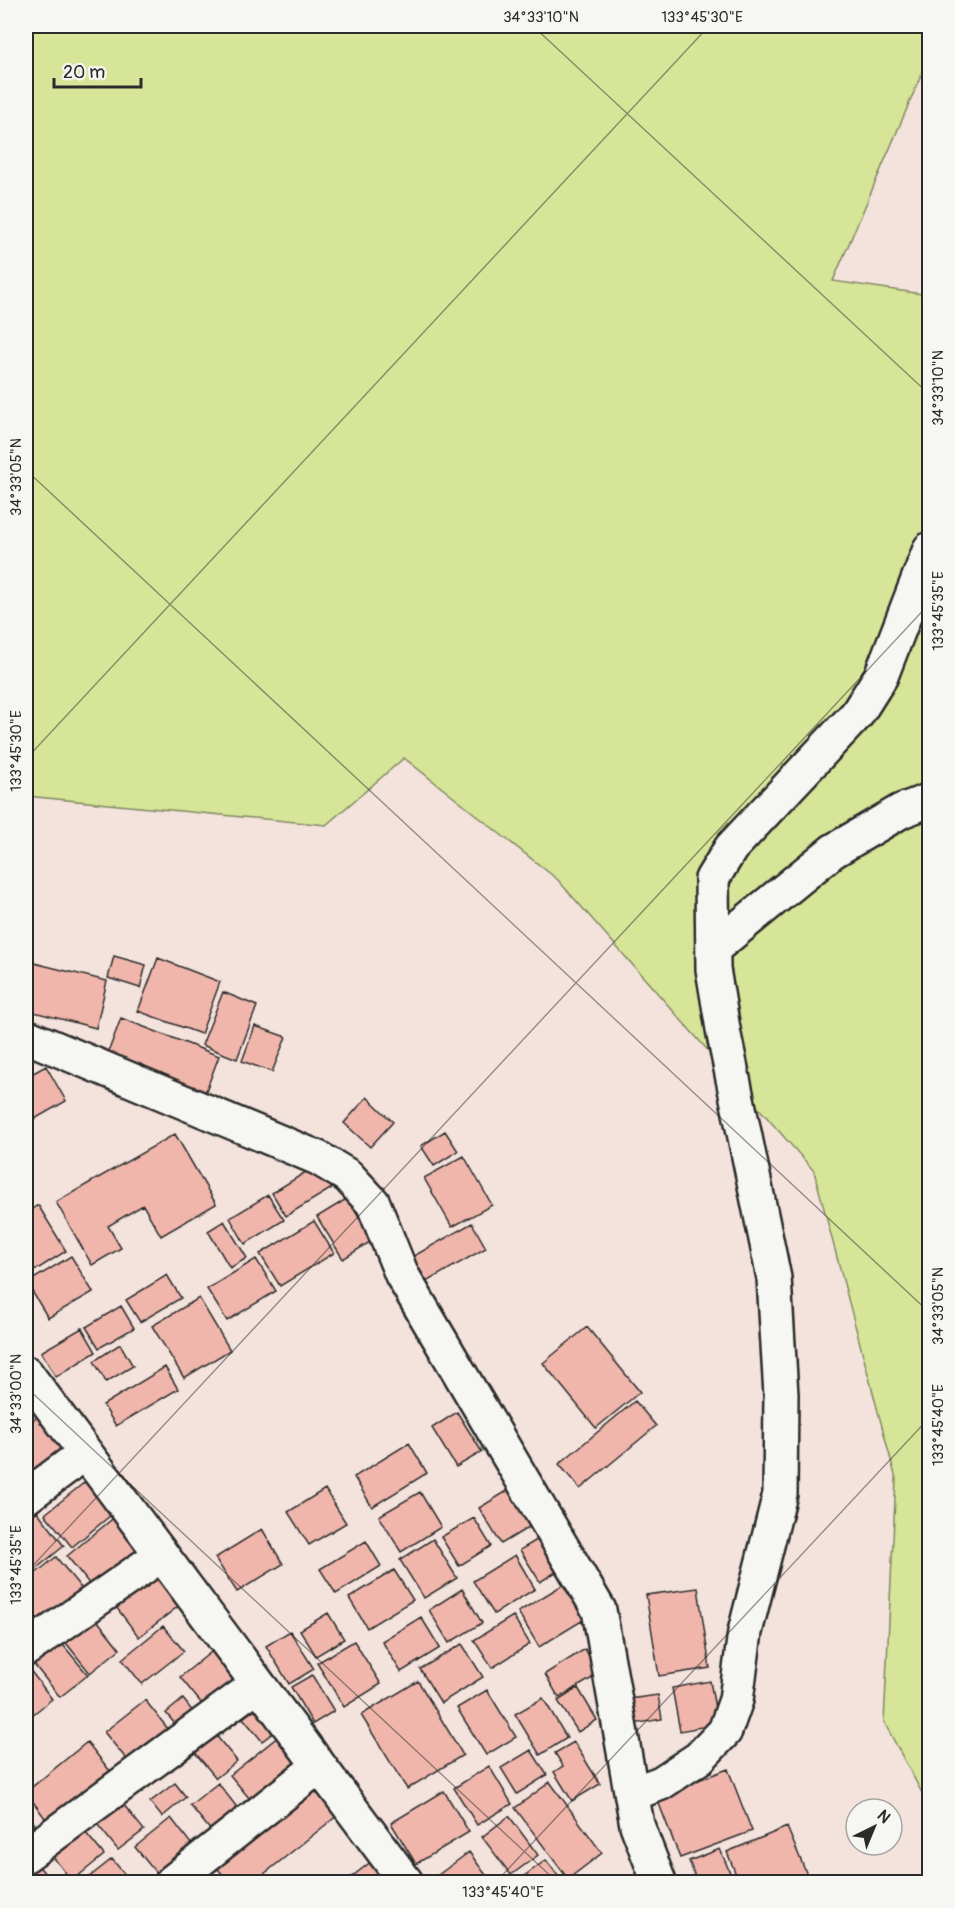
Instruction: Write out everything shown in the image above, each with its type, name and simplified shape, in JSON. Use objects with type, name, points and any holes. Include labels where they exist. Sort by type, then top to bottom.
[{"type":"street","points":[[632,1794],[661,1783],[699,1758],[725,1731],[736,1700],[745,1632],[780,1494],[781,1395],[774,1278],[724,1035],[713,969],[712,879],[731,848],[857,714],[880,676],[930,549]]},
{"type":"street","points":[[714,948],[833,851],[901,811],[930,800]]},
{"type":"street","points":[[26,1036],[318,1158],[348,1176],[373,1203],[402,1275],[599,1610],[637,1825],[659,1882]]},
{"type":"street","points":[[26,1373],[406,1882]]},
{"type":"street","points":[[26,1497],[86,1453]]},
{"type":"street","points":[[26,1649],[162,1555]]},
{"type":"street","points":[[26,1855],[258,1684]]},
{"type":"street","points":[[171,1882],[319,1766]]},
{"type":"green space","points":[[26,26],[929,26],[929,57],[833,281],[929,295],[929,1806],[884,1722],[896,1479],[814,1171],[557,879],[404,758],[326,825],[26,796]]},
{"type":"building","points":[[114,956],[146,965],[140,988],[108,978]]},
{"type":"building","points":[[158,958],[220,982],[201,1034],[138,1011]]},
{"type":"building","points":[[26,961],[107,981],[96,1028],[26,1010]]},
{"type":"building","points":[[223,992],[257,1006],[237,1059],[202,1045]]},
{"type":"building","points":[[121,1018],[219,1056],[204,1096],[106,1058]]},
{"type":"building","points":[[255,1026],[286,1037],[272,1072],[242,1061]]},
{"type":"building","points":[[46,1066],[66,1101],[26,1124],[26,1077]]},
{"type":"building","points":[[367,1097],[393,1122],[370,1147],[344,1123]]},
{"type":"building","points":[[445,1131],[458,1151],[434,1166],[421,1146]]},
{"type":"building","points":[[175,1134],[216,1204],[161,1236],[143,1205],[108,1226],[121,1248],[92,1265],[56,1202]]},
{"type":"building","points":[[464,1156],[492,1205],[452,1227],[424,1178]]},
{"type":"building","points":[[317,1165],[332,1188],[286,1216],[272,1193]]},
{"type":"building","points":[[268,1195],[284,1220],[245,1244],[230,1218]]},
{"type":"building","points":[[348,1198],[373,1240],[343,1259],[317,1217]]},
{"type":"building","points":[[38,1205],[66,1251],[28,1275],[26,1271],[26,1213]]},
{"type":"building","points":[[224,1221],[247,1258],[230,1268],[208,1231]]},
{"type":"building","points":[[314,1221],[334,1253],[280,1286],[260,1254]]},
{"type":"building","points":[[472,1223],[486,1248],[426,1282],[412,1257]]},
{"type":"building","points":[[71,1256],[93,1292],[48,1318],[27,1283]]},
{"type":"building","points":[[256,1259],[276,1291],[227,1321],[207,1289]]},
{"type":"building","points":[[167,1275],[181,1298],[140,1322],[126,1300]]},
{"type":"building","points":[[199,1298],[230,1350],[184,1378],[152,1326]]},
{"type":"building","points":[[121,1306],[134,1328],[99,1348],[86,1327]]},
{"type":"building","points":[[587,1327],[640,1392],[596,1428],[543,1363]]},
{"type":"building","points":[[82,1328],[96,1352],[56,1377],[41,1352]]},
{"type":"building","points":[[120,1344],[133,1366],[106,1382],[94,1361]]},
{"type":"building","points":[[165,1367],[178,1389],[116,1426],[103,1405]]},
{"type":"building","points":[[635,1401],[656,1426],[580,1489],[559,1464]]},
{"type":"building","points":[[457,1412],[482,1452],[456,1467],[432,1428]]},
{"type":"building","points":[[37,1416],[68,1448],[34,1480],[26,1471],[26,1427]]},
{"type":"building","points":[[409,1443],[427,1473],[372,1507],[354,1477]]},
{"type":"building","points":[[90,1478],[116,1511],[72,1547],[45,1514]]},
{"type":"building","points":[[512,1488],[534,1524],[501,1544],[479,1508]]},
{"type":"building","points":[[325,1489],[346,1523],[309,1545],[288,1512]]},
{"type":"building","points":[[420,1492],[441,1527],[401,1552],[379,1516]]},
{"type":"building","points":[[37,1511],[64,1546],[27,1576],[26,1520]]},
{"type":"building","points":[[116,1516],[144,1551],[95,1591],[67,1556]]},
{"type":"building","points":[[474,1518],[491,1546],[459,1566],[441,1537]]},
{"type":"building","points":[[262,1529],[283,1564],[237,1592],[215,1558]]},
{"type":"building","points":[[545,1535],[564,1567],[540,1582],[520,1550]]},
{"type":"building","points":[[433,1539],[457,1578],[424,1598],[400,1560]]},
{"type":"building","points":[[366,1541],[381,1566],[336,1594],[320,1569]]},
{"type":"building","points":[[515,1555],[535,1589],[494,1614],[473,1581]]},
{"type":"building","points":[[56,1557],[85,1593],[43,1627],[26,1604],[26,1581]]},
{"type":"building","points":[[394,1570],[413,1600],[367,1628],[349,1598]]},
{"type":"building","points":[[158,1574],[181,1604],[139,1637],[116,1607]]},
{"type":"building","points":[[569,1581],[590,1616],[539,1647],[518,1612]]},
{"type":"building","points":[[698,1588],[710,1668],[659,1676],[646,1595]]},
{"type":"building","points":[[462,1589],[482,1623],[449,1643],[429,1610]]},
{"type":"building","points":[[328,1613],[344,1639],[316,1656],[300,1630]]},
{"type":"building","points":[[93,1615],[120,1649],[90,1673],[63,1639]]},
{"type":"building","points":[[513,1616],[530,1644],[492,1668],[474,1640]]},
{"type":"building","points":[[421,1617],[440,1648],[401,1672],[382,1641]]},
{"type":"building","points":[[163,1626],[184,1651],[142,1684],[122,1659]]},
{"type":"building","points":[[290,1631],[314,1669],[289,1684],[266,1646]]},
{"type":"building","points":[[59,1640],[88,1675],[60,1697],[32,1662]]},
{"type":"building","points":[[354,1641],[381,1684],[344,1707],[317,1663]]},
{"type":"building","points":[[462,1644],[483,1677],[441,1703],[420,1669]]},
{"type":"building","points":[[216,1648],[242,1681],[206,1709],[180,1677]]},
{"type":"building","points":[[585,1649],[599,1674],[559,1698],[545,1674]]},
{"type":"building","points":[[26,1665],[52,1699],[26,1720]]},
{"type":"building","points":[[312,1675],[334,1711],[313,1724],[291,1687]]},
{"type":"building","points":[[418,1681],[463,1755],[407,1789],[361,1715]]},
{"type":"building","points":[[710,1681],[718,1724],[680,1731],[672,1688]]},
{"type":"building","points":[[578,1688],[597,1720],[578,1732],[558,1701]]},
{"type":"building","points":[[487,1690],[516,1737],[486,1755],[457,1708]]},
{"type":"building","points":[[658,1695],[662,1719],[634,1724],[629,1699]]},
{"type":"building","points":[[543,1698],[567,1738],[540,1755],[515,1714]]},
{"type":"building","points":[[183,1699],[197,1717],[180,1730],[166,1713]]},
{"type":"building","points":[[145,1700],[168,1729],[128,1761],[104,1732]]},
{"type":"building","points":[[262,1703],[281,1727],[262,1741],[243,1718]]},
{"type":"building","points":[[214,1733],[237,1761],[216,1778],[193,1750]]},
{"type":"building","points":[[279,1736],[303,1765],[254,1804],[230,1775]]},
{"type":"building","points":[[87,1742],[110,1771],[47,1821],[26,1792]]},
{"type":"building","points":[[574,1742],[600,1784],[572,1801],[554,1772],[563,1766],[555,1753]]},
{"type":"building","points":[[531,1750],[547,1775],[517,1794],[501,1768]]},
{"type":"building","points":[[489,1766],[512,1804],[477,1825],[454,1788]]},
{"type":"building","points":[[728,1769],[752,1831],[680,1858],[656,1796]]},
{"type":"building","points":[[318,1780],[343,1811],[254,1882],[229,1882],[213,1863]]},
{"type":"building","points":[[550,1782],[602,1853],[568,1879],[515,1808]]},
{"type":"building","points":[[175,1783],[186,1797],[162,1817],[150,1802]]},
{"type":"building","points":[[218,1783],[240,1811],[212,1832],[190,1805]]},
{"type":"building","points":[[444,1791],[469,1832],[416,1864],[391,1823]]},
{"type":"building","points":[[119,1799],[144,1830],[118,1850],[93,1819]]},
{"type":"building","points":[[26,1812],[35,1824],[26,1831]]},
{"type":"building","points":[[509,1816],[538,1855],[511,1875],[482,1837]]},
{"type":"building","points":[[171,1818],[192,1845],[156,1873],[135,1847]]},
{"type":"building","points":[[81,1827],[104,1855],[72,1881],[49,1852]]},
{"type":"building","points":[[787,1827],[810,1882],[739,1882],[727,1852]]},
{"type":"building","points":[[720,1849],[734,1882],[697,1882],[689,1861]]},
{"type":"building","points":[[469,1852],[491,1882],[438,1882],[434,1878]]},
{"type":"building","points":[[112,1859],[131,1882],[83,1882]]},
{"type":"building","points":[[546,1860],[563,1882],[516,1882]]},
{"type":"building","points":[[372,1861],[389,1882],[345,1882]]},
{"type":"building","points":[[36,1863],[52,1882],[26,1882],[26,1870]]}]
